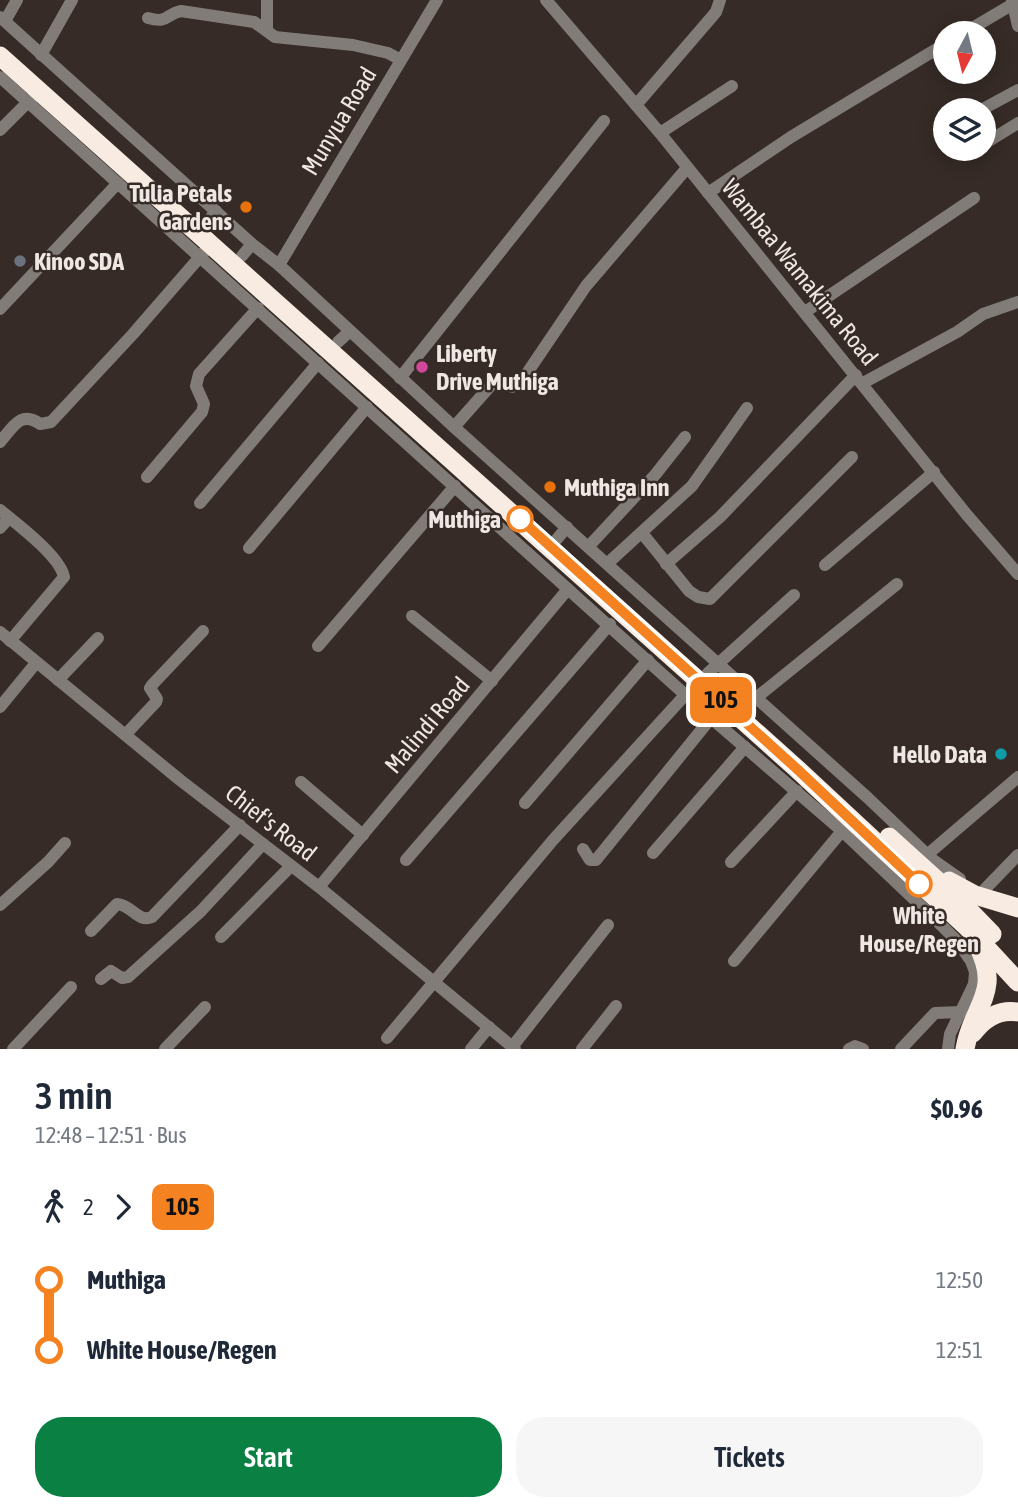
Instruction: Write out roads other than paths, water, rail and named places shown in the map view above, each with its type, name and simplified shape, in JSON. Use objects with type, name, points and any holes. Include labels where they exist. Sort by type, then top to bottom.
[{"type":"highway","points":[[2,26],[208,234],[449,468],[553,544],[712,668],[822,766],[878,846],[918,893],[968,928],[1018,982]]},
{"type":"highway","points":[[0,55],[34,96],[208,234],[247,250],[344,336],[553,544],[878,846],[962,903],[1018,962]]},
{"type":"highway","points":[[878,846],[931,869],[975,895],[1018,908]]},
{"type":"highway","points":[[960,1047],[985,998],[988,983],[984,956],[968,928]]},
{"type":"highway","points":[[960,1047],[986,1019],[1009,1011],[1018,1012]]},
{"type":"street","points":[[17,0],[2,26],[41,55],[208,234],[258,308],[367,407],[449,468],[455,486],[553,544],[589,546],[712,668],[755,698],[822,766],[951,874],[985,889],[1018,898]]},
{"type":"street","points":[[41,55],[72,0]]},
{"type":"street","points":[[267,0],[267,30]]},
{"type":"street","name":"Munyua Road","points":[[279,265],[437,0]]},
{"type":"street","name":"Wambaa Wamakima Road","points":[[545,0],[660,133],[1018,574]]},
{"type":"street","points":[[636,105],[716,12],[720,0]]},
{"type":"street","points":[[983,21],[1014,2],[1018,26]]},
{"type":"street","points":[[148,18],[166,20],[177,11],[190,11],[254,22],[275,37],[353,45],[388,53],[401,60]]},
{"type":"street","points":[[708,193],[791,137],[933,51]]},
{"type":"street","points":[[0,76],[34,96],[118,183],[208,234]]},
{"type":"street","points":[[660,133],[732,86]]},
{"type":"street","points":[[996,102],[1018,90]]},
{"type":"street","points":[[0,130],[34,96]]},
{"type":"street","points":[[400,378],[604,121]]},
{"type":"street","points":[[996,137],[1018,124]]},
{"type":"street","points":[[454,427],[493,383],[501,381],[512,387],[521,382],[600,268],[687,168]]},
{"type":"street","points":[[0,309],[118,183]]},
{"type":"street","points":[[805,312],[974,198]]},
{"type":"street","points":[[0,442],[19,421],[26,418],[32,418],[40,424],[51,422],[208,234]]},
{"type":"street","points":[[247,250],[279,265],[344,336],[400,378],[454,427],[553,544],[568,589],[842,831],[878,846]]},
{"type":"street","points":[[666,564],[720,517],[859,379],[957,332],[983,314],[1018,302]]},
{"type":"street","points":[[147,477],[202,412],[204,404],[196,386],[199,374],[258,308]]},
{"type":"street","points":[[200,503],[318,363]]},
{"type":"street","points":[[249,548],[367,407]]},
{"type":"street","points":[[608,563],[692,486],[747,408]]},
{"type":"street","points":[[589,546],[656,475],[685,437]]},
{"type":"street","points":[[642,533],[690,591],[698,597],[710,599],[852,457]]},
{"type":"street","points":[[825,565],[934,472]]},
{"type":"street","points":[[318,646],[455,486]]},
{"type":"street","points":[[0,528],[5,514],[47,551],[64,572],[64,577],[5,637]]},
{"type":"street","points":[[755,698],[897,584]]},
{"type":"street","name":"Malindi Road","points":[[318,887],[568,589]]},
{"type":"street","points":[[712,668],[794,595]]},
{"type":"street","points":[[412,616],[492,681]]},
{"type":"street","points":[[406,860],[610,624]]},
{"type":"street","points":[[126,734],[156,702],[157,699],[150,688],[152,685],[203,631]]},
{"type":"street","name":"Chief's Road","points":[[5,637],[180,780],[318,887],[513,1048]]},
{"type":"street","points":[[58,680],[98,638]]},
{"type":"street","points":[[525,803],[648,660]]},
{"type":"street","points":[[0,707],[36,663]]},
{"type":"street","points":[[387,1038],[553,840],[686,694]]},
{"type":"street","points":[[583,849],[590,860],[596,860],[711,718]]},
{"type":"street","points":[[653,853],[745,747]]},
{"type":"street","points":[[928,854],[1018,777]]},
{"type":"street","points":[[301,782],[363,835]]},
{"type":"street","points":[[731,862],[797,791]]},
{"type":"street","points":[[91,931],[117,904],[127,906],[145,920],[152,918],[240,825]]},
{"type":"street","points":[[734,961],[842,831]]},
{"type":"street","points":[[0,905],[65,844]]},
{"type":"street","points":[[101,979],[111,971],[122,978],[128,977],[201,911],[263,844]]},
{"type":"street","points":[[985,889],[1018,855]]},
{"type":"street","points":[[220,937],[291,866]]},
{"type":"street","points":[[918,893],[971,961],[975,972],[974,984],[950,1034],[960,1047]]},
{"type":"street","points":[[513,1048],[608,925]]},
{"type":"street","points":[[13,1049],[71,987]]},
{"type":"street","points":[[6,1049],[47,1004]]},
{"type":"street","points":[[582,1049],[616,1006]]},
{"type":"street","points":[[165,1049],[205,1007]]},
{"type":"street","points":[[901,1049],[935,1013],[961,1013]]},
{"type":"street","points":[[471,1049],[489,1027]]},
{"type":"street","points":[[849,1049],[855,1046],[863,1049]]},
{"type":"place","name":"Tulia Petals Gardens","points":[[246,207]]},
{"type":"place","name":"Kinoo SDA","points":[[20,261]]},
{"type":"place","name":"Liberty Drive Muthiga","points":[[422,367]]},
{"type":"place","name":"Muthiga Inn","points":[[550,487]]},
{"type":"place","name":"Muthiga","points":[[520,519]]},
{"type":"place","name":"Hello Data","points":[[1001,754]]},
{"type":"place","name":"White House/Regen","points":[[919,884]]}]
